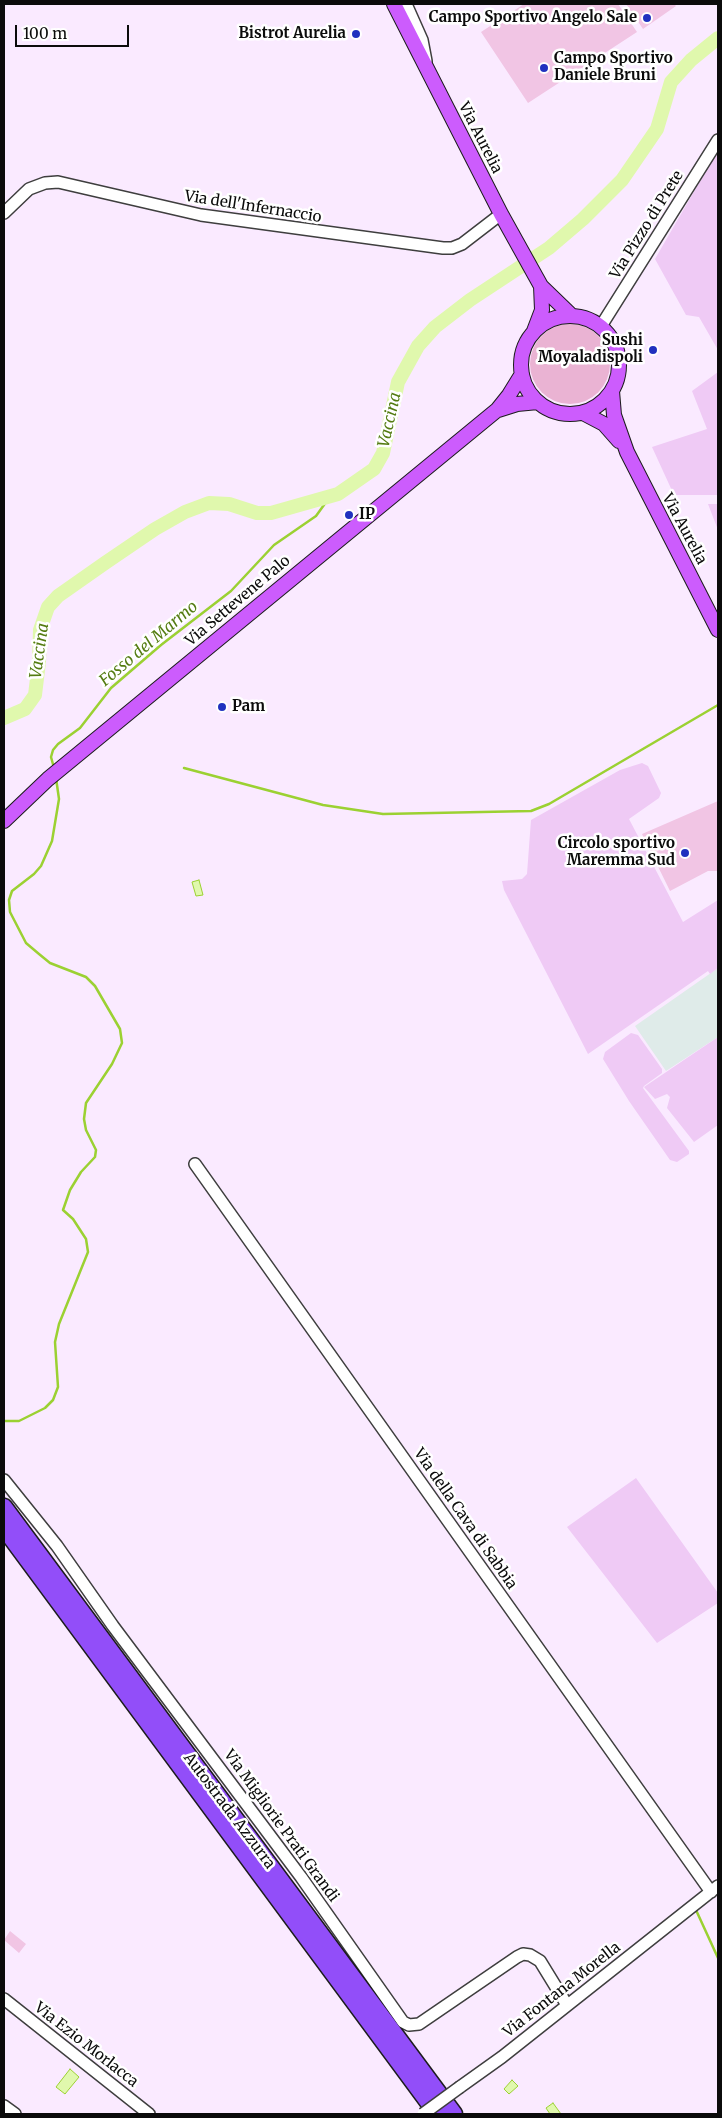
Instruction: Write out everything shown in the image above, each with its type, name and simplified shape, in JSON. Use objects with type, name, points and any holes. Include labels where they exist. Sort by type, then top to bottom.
[{"type":"highway","points":[[4,1502],[7,1518]]},
{"type":"highway","name":"Autostrada Azzurra","points":[[7,1518],[437,2114]]},
{"type":"highway","name":"Autostrada Azzurra","points":[[7,1518],[454,2114]]},
{"type":"main road","name":"Via Aurelia","points":[[394,4],[521,251],[541,286],[571,315]]},
{"type":"main road","name":"Via Aurelia","points":[[534,331],[542,310],[541,286]]},
{"type":"main road","points":[[571,315],[587,318],[601,326],[614,343],[620,364],[618,378],[612,391],[604,401],[594,408],[583,412],[567,414],[552,410],[538,402],[528,390],[522,374],[521,359],[525,344],[534,331],[544,322],[557,317],[571,315]]},
{"type":"main road","name":"Via Settevene Palo","points":[[4,821],[62,768],[497,410],[522,374]]},
{"type":"main road","name":"Via Aurelia","points":[[612,391],[614,415],[627,452],[718,630]]},
{"type":"main road","name":"Via Settevene Palo","points":[[497,410],[516,404],[538,402]]},
{"type":"main road","name":"Via Aurelia","points":[[583,412],[604,424],[627,452]]},
{"type":"main road","name":"Via Aurelia","points":[[636,470],[653,490],[718,619]]},
{"type":"street","points":[[406,4],[422,40],[427,70]]},
{"type":"street","name":"Via Pizzo di Prete","points":[[601,326],[718,140]]},
{"type":"street","name":"Via dell'Infernaccio","points":[[4,213],[29,189],[45,183],[58,182],[201,215],[443,248],[459,246],[501,214]]},
{"type":"street","name":"Via della Cava di Sabbia","points":[[195,1164],[714,1889]]},
{"type":"street","name":"Via Migliorie Prati Grandi","points":[[4,1480],[56,1546],[113,1626],[301,1876],[403,2022],[409,2025],[419,2024],[523,1954],[530,1955],[540,1962],[567,2005]]},
{"type":"street","name":"Via Fontana Morella","points":[[423,2114],[502,2057],[714,1889]]},
{"type":"street","name":"Via Ezio Morlacca","points":[[4,1999],[149,2114]]},
{"type":"street","points":[[4,2106],[15,2114]]},
{"type":"shaded area","name":"Campo Sportivo Daniele Bruni","points":[[524,4],[618,4],[637,32],[528,103],[481,32]]},
{"type":"shaded area","name":"Campo Sportivo Angelo Sale","points":[[626,4],[674,4],[676,6],[643,29]]},
{"type":"shaded area","points":[[718,150],[718,350],[699,317],[686,315],[655,259]]},
{"type":"shaded area","points":[[570,324],[585,327],[598,336],[607,349],[610,364],[607,379],[598,392],[585,401],[570,404],[555,401],[542,392],[533,379],[530,364],[533,349],[542,336],[555,327]]},
{"type":"shaded area","points":[[718,372],[718,495],[674,495],[652,447],[707,429],[692,391]]},
{"type":"shaded area","points":[[708,504],[718,504],[718,530]]},
{"type":"shaded area","points":[[642,763],[648,766],[661,793],[659,798],[629,819],[683,922],[718,900],[718,968],[710,974],[708,971],[588,1054],[504,890],[502,881],[522,879],[527,874],[531,820],[620,770]]},
{"type":"shaded area","name":"Circolo sportivo Maremma Sud","points":[[718,801],[718,871],[708,871],[670,891],[642,834]]},
{"type":"shaded area","points":[[199,880],[203,895],[196,896],[192,882]]},
{"type":"shaded area","points":[[718,968],[718,1037],[666,1071],[635,1026]]},
{"type":"shaded area","points":[[631,1033],[638,1035],[662,1069],[662,1073],[643,1088],[689,1151],[689,1154],[677,1162],[670,1160],[629,1101],[603,1059],[605,1052]]},
{"type":"shaded area","points":[[718,1037],[718,1125],[694,1142],[667,1108],[670,1097],[667,1094],[655,1099],[644,1087]]},
{"type":"shaded area","points":[[636,1478],[718,1593],[718,1603],[657,1643],[567,1527]]},
{"type":"shaded area","points":[[10,1931],[26,1944],[19,1953],[4,1940]]},
{"type":"shaded area","points":[[70,2069],[79,2077],[65,2094],[56,2087]]},
{"type":"shaded area","points":[[512,2080],[518,2086],[509,2094],[504,2089]]},
{"type":"shaded area","points":[[553,2103],[561,2114],[550,2114],[546,2108]]},
{"type":"waterway","name":"Vaccina","points":[[4,718],[25,709],[35,695],[40,630],[48,607],[58,596],[155,529],[185,512],[209,503],[229,504],[257,513],[271,513],[338,494],[374,469],[383,453],[398,382],[418,346],[435,327],[470,300],[549,248],[583,219],[622,180],[657,129],[671,82],[691,60],[718,38]]},
{"type":"waterway","name":"Fosso del Marmo","points":[[54,768],[51,757],[53,750],[80,728],[111,688],[161,645],[231,591],[274,545],[316,516],[329,498]]},
{"type":"waterway","points":[[184,768],[323,805],[383,814],[531,811],[549,804],[718,705]]},
{"type":"waterway","name":"Fosso del Marmo","points":[[4,1421],[19,1421],[45,1408],[53,1400],[58,1387],[55,1342],[59,1324],[88,1252],[86,1239],[73,1219],[63,1210],[70,1190],[81,1172],[95,1157],[96,1150],[86,1130],[84,1119],[86,1103],[112,1064],[122,1043],[120,1029],[95,986],[86,977],[50,963],[26,943],[10,912],[9,900],[12,891],[41,866],[52,841],[59,799],[56,778]]},
{"type":"waterway","points":[[696,1910],[718,1958]]},
{"type":"place","name":"Campo Sportivo Angelo Sale","points":[[647,18]]},
{"type":"place","name":"Bistrot Aurelia","points":[[356,34]]},
{"type":"place","name":"Campo Sportivo Daniele Bruni","points":[[544,68]]},
{"type":"place","name":"Sushi Moyaladispoli","points":[[653,350]]},
{"type":"place","name":"IP","points":[[349,515]]},
{"type":"place","name":"Pam","points":[[222,707]]},
{"type":"place","name":"Circolo sportivo Maremma Sud","points":[[685,853]]}]
